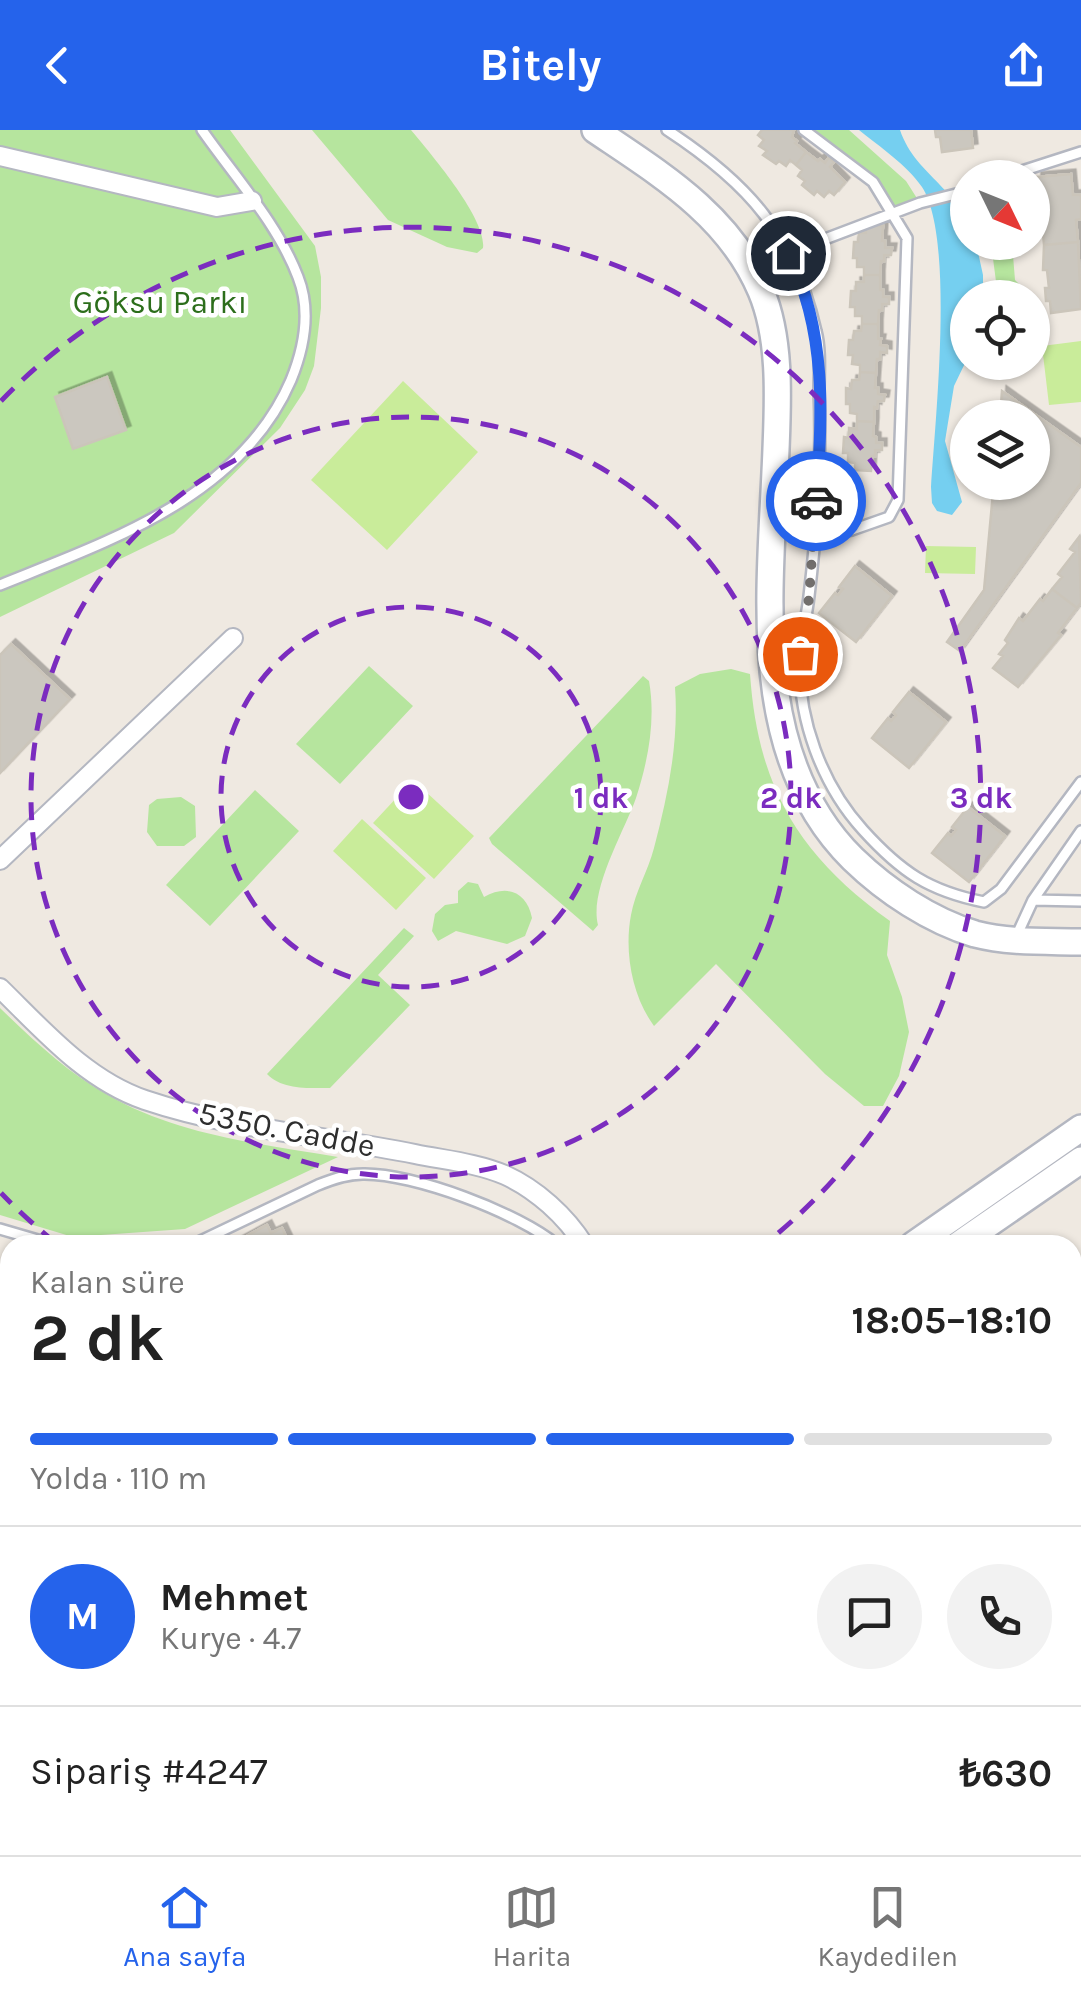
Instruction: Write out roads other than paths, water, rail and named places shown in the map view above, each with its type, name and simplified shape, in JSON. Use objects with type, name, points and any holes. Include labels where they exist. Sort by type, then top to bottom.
[{"type":"street","points":[[595,130],[701,206],[728,235],[763,296],[774,354],[778,414],[771,587],[773,692],[788,752],[812,810],[832,838],[874,879],[922,910],[974,933],[1014,940],[1081,942]]},
{"type":"street","points":[[0,156],[217,207],[252,202]]},
{"type":"street","points":[[0,860],[233,638]]},
{"type":"street","name":"5350. Cadde","points":[[0,988],[75,1059],[130,1094],[220,1119],[362,1143],[503,1174],[554,1209],[576,1235]]},
{"type":"street","points":[[927,1235],[1081,1128]]},
{"type":"street","points":[[972,1235],[1081,1160]]},
{"type":"lane","points":[[0,585],[121,533],[194,494],[259,437],[282,400],[298,363],[305,306],[298,278],[282,244],[202,130]]},
{"type":"lane","points":[[667,130],[734,178],[774,224],[817,333],[821,440],[809,598],[800,654],[801,689],[810,737],[827,779],[851,817],[879,848],[918,881],[984,902],[1001,889],[1081,782]]},
{"type":"lane","points":[[804,130],[873,182],[907,238],[898,500],[889,517],[852,530],[814,536]]},
{"type":"lane","points":[[1050,162],[1081,152]]},
{"type":"lane","points":[[752,272],[788,253],[893,213],[950,196]]},
{"type":"lane","points":[[1014,940],[1032,900],[1081,830]]},
{"type":"lane","points":[[1032,900],[1081,901]]},
{"type":"lane","points":[[213,1235],[318,1184],[366,1173],[473,1200],[544,1235]]},
{"type":"water","points":[[859,130],[900,130],[917,160],[950,196],[950,260],[980,260],[983,275],[983,280],[950,280],[950,380],[957,380],[945,441],[950,459],[950,500],[962,502],[952,515],[937,511],[931,487],[939,377],[938,246],[932,212],[922,187]]},
{"type":"park label","name":"Göksu Parkı","points":[[160,302]]}]
